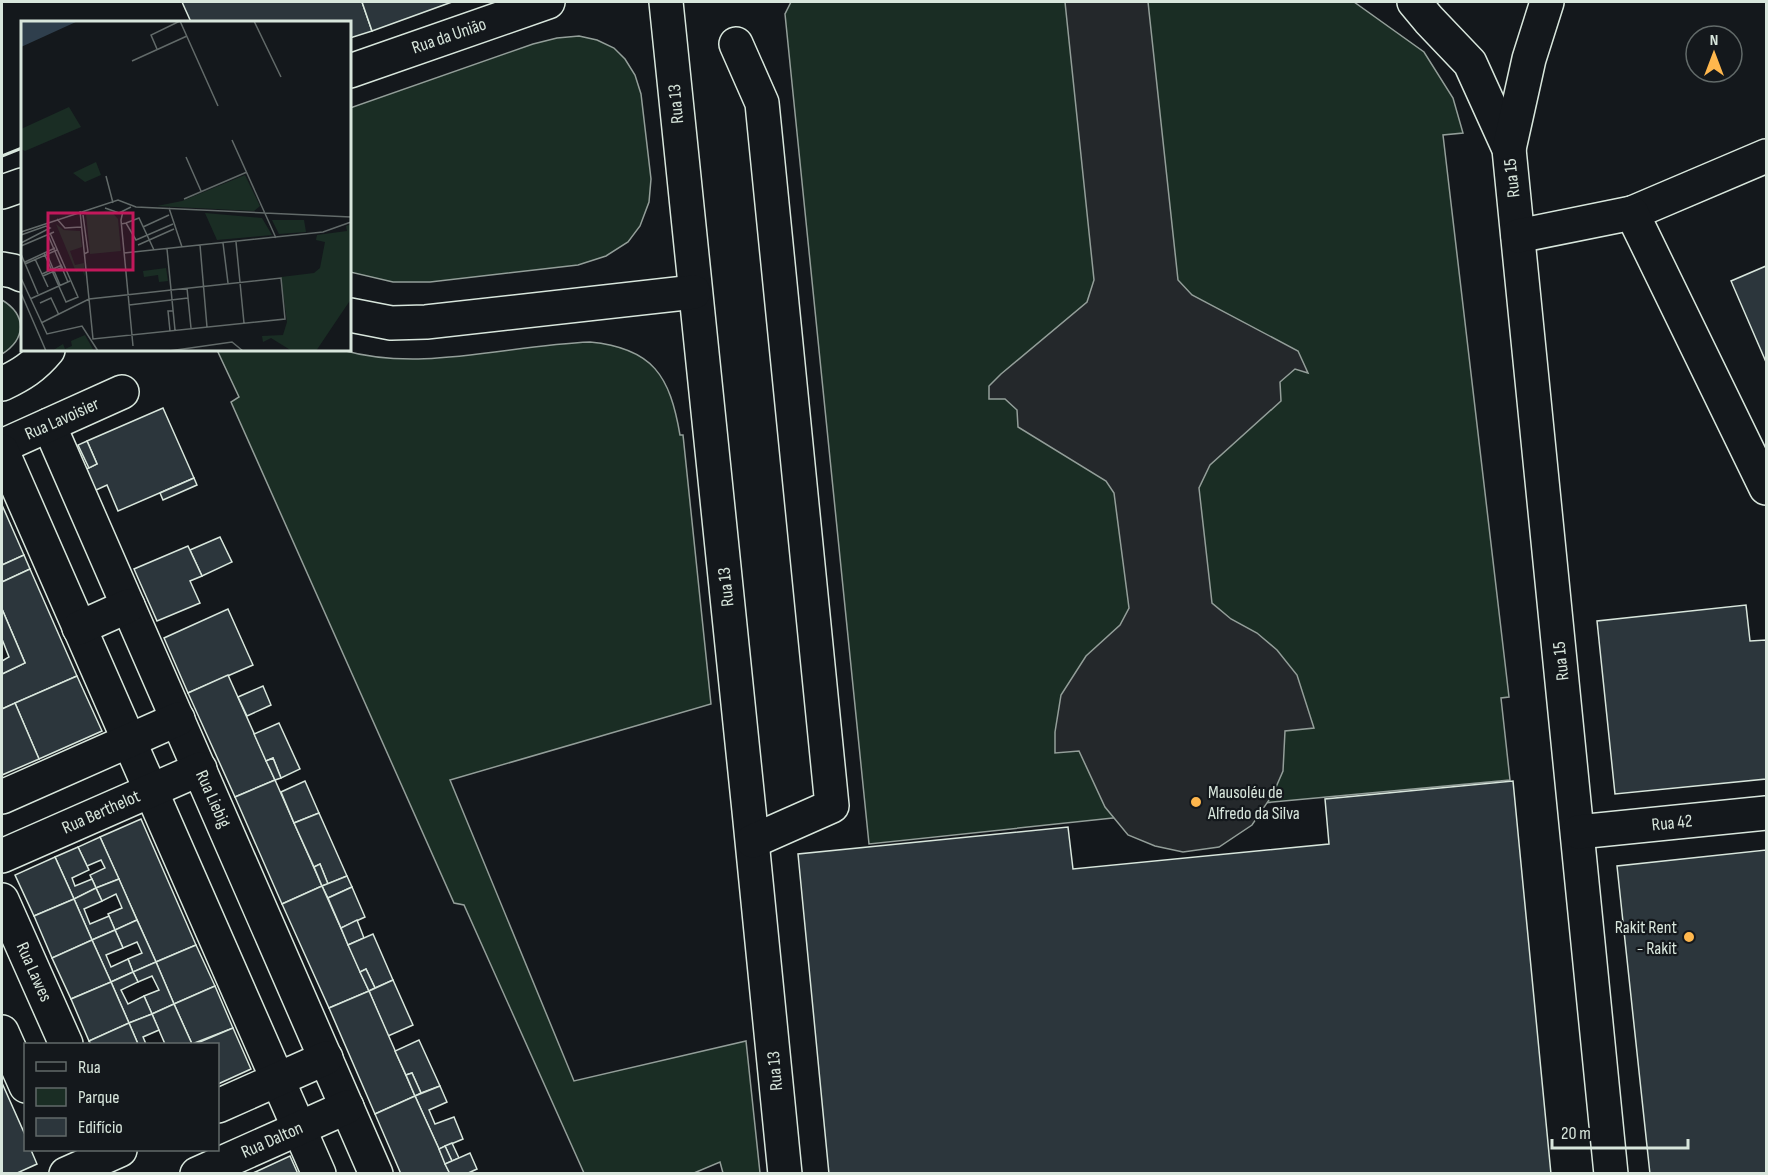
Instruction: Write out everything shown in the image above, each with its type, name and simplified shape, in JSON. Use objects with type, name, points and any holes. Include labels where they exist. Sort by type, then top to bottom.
[{"type":"street","name":"Rua da União","points":[[351,71],[548,2]]},
{"type":"street","name":"Rua 13","points":[[666,2],[785,1173]]},
{"type":"street","name":"Rua 15","points":[[1414,2],[1470,63],[1509,149]]},
{"type":"street","name":"Rua 15","points":[[1547,2],[1529,59],[1509,149],[1611,1173]]},
{"type":"street","points":[[736,44],[762,104],[832,806],[753,841]]},
{"type":"street","points":[[1518,236],[1632,213],[1767,156]]},
{"type":"street","points":[[2,192],[21,185]]},
{"type":"street","points":[[1632,213],[1767,488]]},
{"type":"street","points":[[2,269],[21,275]]},
{"type":"street","points":[[351,315],[391,323],[426,322],[694,292]]},
{"type":"street","points":[[2,384],[36,364],[47,351]]},
{"type":"street","name":"Rua Lavoisier","points":[[2,448],[122,392]]},
{"type":"street","name":"Rua Liebig","points":[[49,425],[376,1173]]},
{"type":"street","points":[[2,448],[319,1173]]},
{"type":"street","points":[[79,628],[128,606]]},
{"type":"street","points":[[2,797],[178,719]]},
{"type":"street","name":"Rua Berthelot","points":[[2,856],[200,769]]},
{"type":"street","name":"Rua 42","points":[[1578,832],[1767,813]]},
{"type":"street","name":"Rua Lawes","points":[[2,900],[66,1043]]},
{"type":"street","points":[[2,1032],[24,1082]]},
{"type":"street","points":[[219,1106],[326,1058]]},
{"type":"street","name":"Rua Dalton","points":[[197,1173],[347,1107]]},
{"type":"street","points":[[54,1151],[65,1173],[117,1156]]},
{"type":"green space","points":[[791,2],[1354,2],[1424,52],[1453,98],[1463,133],[1443,135],[1509,697],[1501,698],[1510,780],[1198,809],[869,844],[785,14]]},
{"type":"green space","points":[[579,36],[597,40],[614,48],[625,59],[635,75],[641,94],[651,179],[649,202],[640,226],[628,242],[606,256],[578,265],[430,282],[393,282],[351,272],[351,108],[533,44]]},
{"type":"green space","points":[[2,300],[16,313],[20,327],[16,341],[2,354]]},
{"type":"green space","points":[[590,342],[612,345],[629,351],[644,359],[655,369],[671,396],[680,435],[683,435],[711,704],[450,780],[574,1081],[746,1041],[760,1173],[723,1173],[720,1162],[694,1173],[584,1173],[464,905],[454,903],[231,402],[239,397],[217,351],[347,351],[403,359],[465,356]]},
{"type":"shaded area","points":[[1065,2],[1148,2],[1178,280],[1192,295],[1298,351],[1308,373],[1295,369],[1280,382],[1281,401],[1210,465],[1199,488],[1212,603],[1231,619],[1257,633],[1277,650],[1297,675],[1314,728],[1285,731],[1283,771],[1273,794],[1252,825],[1219,847],[1183,852],[1155,846],[1128,835],[1105,807],[1079,751],[1055,753],[1055,732],[1061,695],[1086,656],[1120,625],[1129,608],[1114,493],[1106,481],[1018,427],[1017,410],[1005,399],[989,399],[989,386],[1001,374],[1087,302],[1094,280]]},
{"type":"building","points":[[182,2],[362,2],[372,31],[351,38],[351,21],[191,21]]},
{"type":"building","points":[[362,2],[452,2],[372,31]]},
{"type":"building","points":[[1766,266],[1766,362],[1731,281]]},
{"type":"building","points":[[163,408],[194,478],[118,511],[107,485],[94,491],[84,470],[97,464],[87,441]]},
{"type":"building","points":[[87,441],[97,464],[89,468],[78,445]]},
{"type":"building","points":[[194,478],[197,485],[163,500],[160,493]]},
{"type":"building","points":[[2,505],[24,555],[2,565]]},
{"type":"building","points":[[220,537],[232,562],[202,576],[190,550]]},
{"type":"building","points":[[188,546],[202,576],[190,581],[200,603],[157,621],[134,569]]},
{"type":"building","points":[[24,555],[30,569],[2,582],[2,565]]},
{"type":"building","points":[[30,569],[77,676],[2,709],[2,674],[25,663],[2,609],[2,582]]},
{"type":"building","points":[[1746,605],[1750,641],[1766,640],[1766,779],[1615,794],[1597,621]]},
{"type":"building","points":[[2,609],[25,663],[2,674],[2,661],[9,657],[2,639]]},
{"type":"building","points":[[228,609],[253,665],[188,693],[164,638]]},
{"type":"building","points":[[228,675],[275,780],[235,797],[188,693]]},
{"type":"building","points":[[77,676],[102,731],[39,759],[15,703]]},
{"type":"building","points":[[263,686],[271,705],[247,716],[238,697]]},
{"type":"building","points":[[15,703],[39,759],[2,775],[2,709]]},
{"type":"building","points":[[279,723],[300,769],[281,778],[273,758],[266,761],[254,734]]},
{"type":"building","points":[[273,758],[281,778],[275,780],[266,761]]},
{"type":"building","points":[[275,780],[322,886],[282,904],[235,797]]},
{"type":"building","points":[[305,781],[319,813],[294,823],[281,792]]},
{"type":"building","points":[[1513,781],[1551,1174],[829,1174],[798,854],[1068,827],[1073,869],[1329,844],[1325,799]]},
{"type":"building","points":[[319,813],[347,876],[328,884],[320,864],[314,867],[294,823]]},
{"type":"building","points":[[141,819],[196,945],[156,962],[100,837]]},
{"type":"building","points":[[100,837],[119,879],[96,888],[90,875],[105,868],[101,860],[87,866],[78,847]]},
{"type":"building","points":[[78,847],[89,870],[72,878],[75,886],[92,879],[96,888],[74,899],[55,857]]},
{"type":"building","points":[[1766,850],[1766,1174],[1650,1174],[1617,866]]},
{"type":"building","points":[[55,857],[74,899],[34,916],[15,875]]},
{"type":"building","points":[[320,864],[328,884],[322,886],[314,867]]},
{"type":"building","points":[[347,876],[352,887],[328,898],[322,886]]},
{"type":"building","points":[[119,879],[137,920],[115,930],[108,914],[122,908],[116,894],[102,901],[96,888]]},
{"type":"building","points":[[322,886],[369,991],[329,1008],[282,904]]},
{"type":"building","points":[[352,887],[365,917],[341,928],[328,898]]},
{"type":"building","points":[[96,888],[102,901],[84,909],[90,924],[109,916],[115,930],[92,940],[74,899]]},
{"type":"building","points":[[74,899],[92,940],[52,958],[34,916]]},
{"type":"building","points":[[137,920],[156,962],[133,972],[128,959],[142,953],[137,942],[123,948],[115,930]]},
{"type":"building","points":[[357,920],[364,938],[348,945],[341,928]]},
{"type":"building","points":[[115,930],[123,948],[106,955],[111,967],[128,959],[133,972],[111,982],[92,940]]},
{"type":"building","points":[[373,934],[393,980],[375,988],[366,969],[360,972],[348,945]]},
{"type":"building","points":[[92,940],[111,982],[71,999],[52,958]]},
{"type":"building","points":[[196,945],[215,986],[174,1004],[156,962]]},
{"type":"building","points":[[156,962],[174,1004],[152,1014],[144,996],[159,990],[152,976],[138,982],[133,972]]},
{"type":"building","points":[[366,969],[375,988],[369,991],[360,972]]},
{"type":"building","points":[[133,972],[138,982],[121,990],[128,1004],[144,996],[152,1014],[129,1023],[111,982]]},
{"type":"building","points":[[393,980],[413,1025],[388,1036],[369,991]]},
{"type":"building","points":[[111,982],[129,1023],[89,1041],[71,999]]},
{"type":"building","points":[[215,986],[233,1028],[192,1043],[174,1004]]},
{"type":"building","points":[[369,991],[415,1096],[375,1114],[329,1008]]},
{"type":"building","points":[[174,1004],[192,1043],[165,1043],[152,1014]]},
{"type":"building","points":[[152,1014],[159,1030],[143,1037],[146,1043],[138,1043],[129,1023]]},
{"type":"building","points":[[129,1023],[138,1043],[90,1043],[89,1041]]},
{"type":"building","points":[[233,1028],[251,1069],[219,1084],[219,1043],[197,1043]]},
{"type":"building","points":[[419,1040],[440,1086],[421,1093],[412,1073],[406,1075],[395,1051]]},
{"type":"building","points":[[412,1073],[421,1093],[415,1096],[406,1075]]},
{"type":"building","points":[[2,1083],[24,1132],[24,1151],[31,1151],[37,1164],[15,1174],[2,1174]]},
{"type":"building","points":[[440,1086],[447,1102],[429,1110],[435,1124],[454,1117],[463,1139],[439,1149],[415,1096]]},
{"type":"building","points":[[415,1096],[450,1174],[401,1174],[375,1114]]},
{"type":"building","points":[[452,1143],[459,1158],[452,1161],[445,1146]]},
{"type":"building","points":[[445,1146],[452,1161],[445,1164],[439,1149]]},
{"type":"building","points":[[470,1153],[477,1169],[466,1174],[450,1174],[445,1164]]},
{"type":"building","points":[[290,1156],[298,1174],[251,1174]]},
{"type":"wall","points":[[2,156],[21,148]]},
{"type":"place","name":"Mausoléu de Alfredo da Silva","points":[[1196,802]]},
{"type":"place","name":"Rakit Rent - Rakit","points":[[1689,937]]}]
